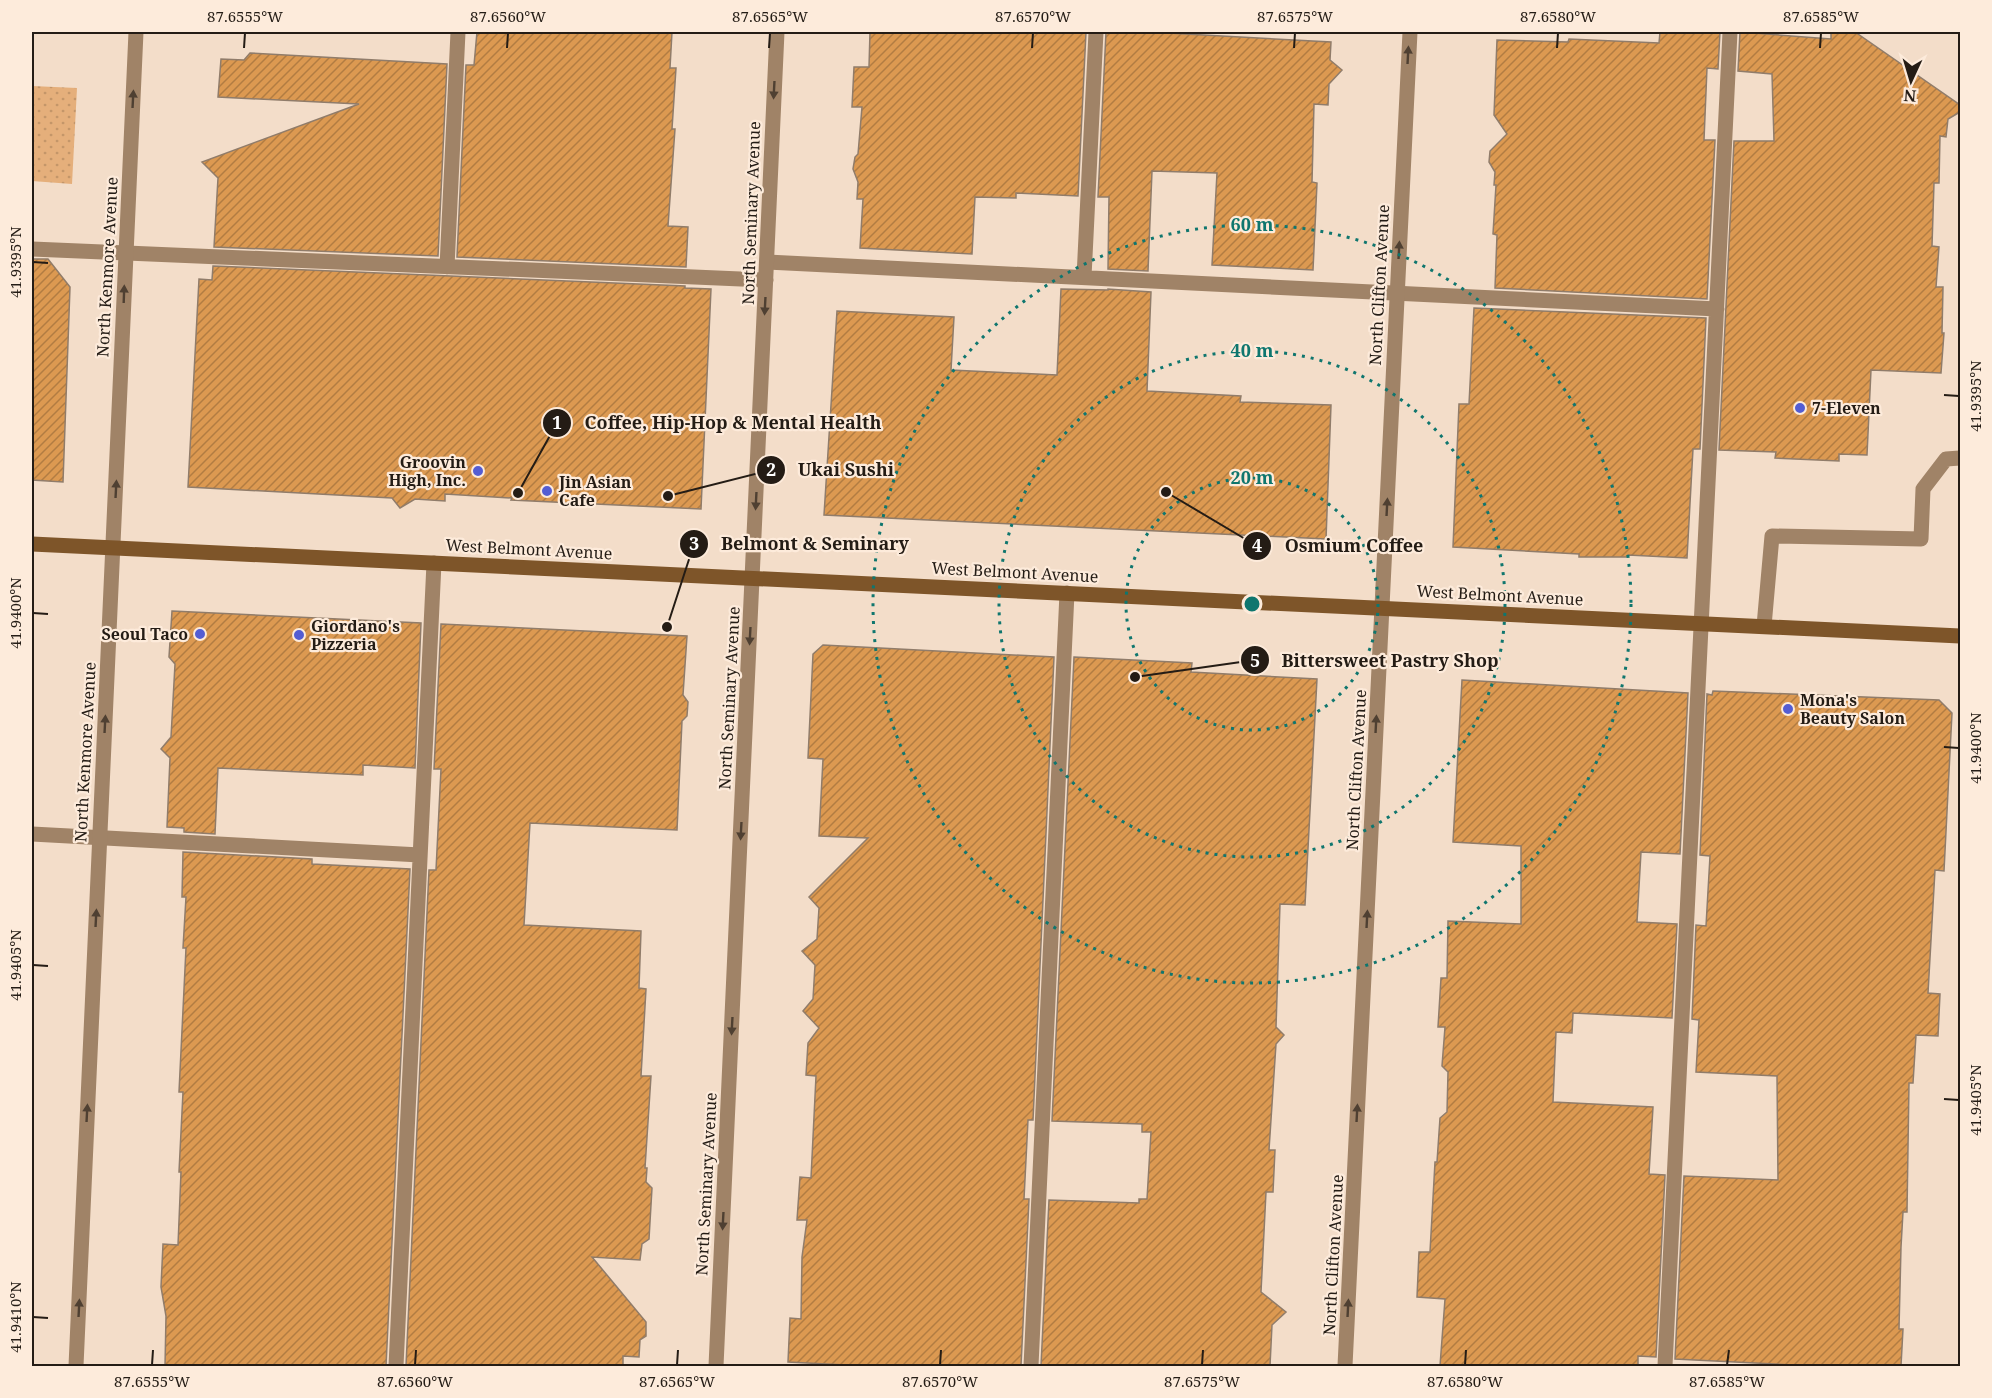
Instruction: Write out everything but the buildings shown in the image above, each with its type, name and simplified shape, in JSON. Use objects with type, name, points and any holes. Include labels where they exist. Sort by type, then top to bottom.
[{"type":"main road","name":"West Belmont Avenue","points":[[32,544],[1960,636]]},
{"type":"street","name":"North Kenmore Avenue","points":[[76,1366],[136,32]]},
{"type":"street","points":[[447,267],[458,32]]},
{"type":"street","name":"North Seminary Avenue","points":[[716,1366],[777,32]]},
{"type":"street","points":[[1084,277],[1096,32]]},
{"type":"street","name":"North Clifton Avenue","points":[[1345,1366],[1410,32]]},
{"type":"street","points":[[1665,1366],[1730,32]]},
{"type":"street","points":[[32,249],[766,280]]},
{"type":"street","points":[[767,262],[1717,309]]},
{"type":"street","points":[[1764,626],[1772,536],[1921,539],[1923,489],[1946,459],[1960,458]]},
{"type":"street","points":[[396,1366],[434,563]]},
{"type":"street","points":[[1030,1366],[1067,593]]},
{"type":"street","points":[[32,834],[420,855]]},
{"type":"shaded area","points":[[32,86],[77,88],[72,184],[32,181]]},
{"type":"place","name":"7-Eleven","points":[[1800,408]]},
{"type":"place","name":"Groovin High, Inc.","points":[[478,471]]},
{"type":"place","name":"Jin Asian Cafe","points":[[547,491]]},
{"type":"place","name":"Osmium Coffee","points":[[1166,492]]},
{"type":"place","name":"Coffee, Hip-Hop & Mental Health","points":[[518,493]]},
{"type":"place","name":"Ukai Sushi","points":[[668,496]]},
{"type":"place","name":"Belmont & Seminary","points":[[667,627]]},
{"type":"place","name":"Seoul Taco","points":[[200,634]]},
{"type":"place","name":"Giordano's Pizzeria","points":[[299,635]]},
{"type":"place","name":"Bittersweet Pastry Shop","points":[[1135,677]]},
{"type":"place","name":"Mona's Beauty Salon","points":[[1788,709]]}]
